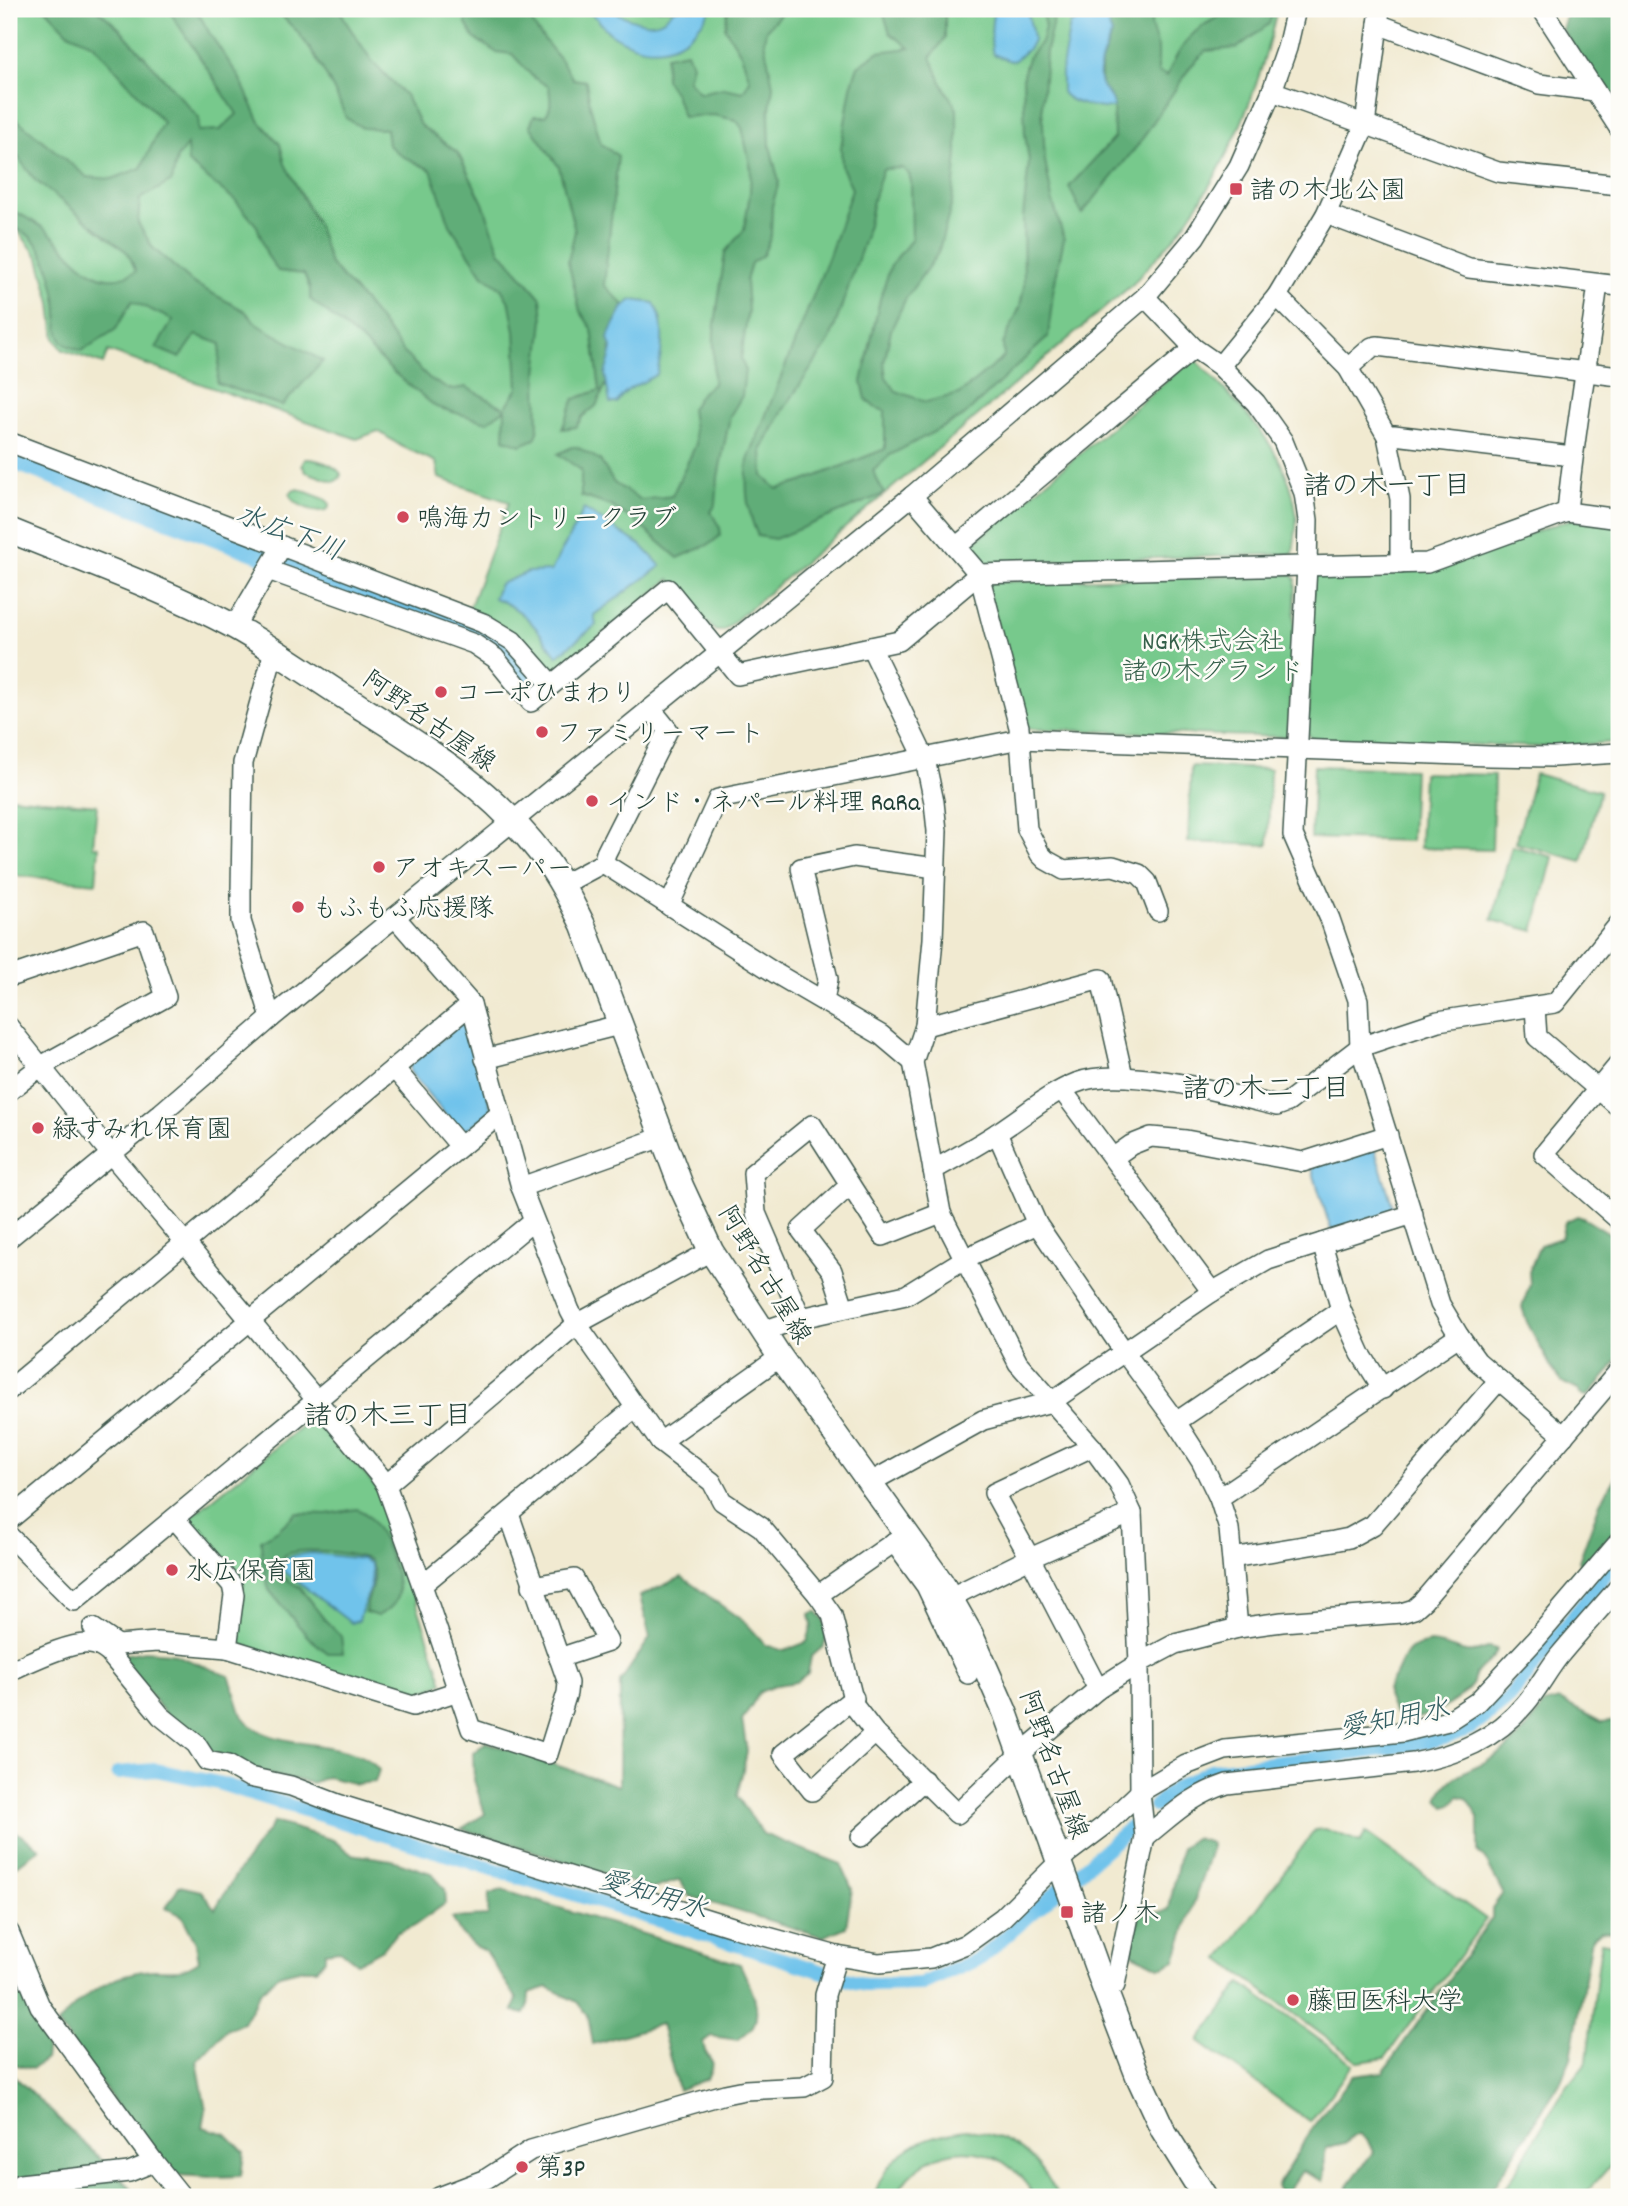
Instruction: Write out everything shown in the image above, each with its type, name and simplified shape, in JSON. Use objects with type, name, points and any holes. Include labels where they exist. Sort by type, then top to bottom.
[{"type":"main road","name":"阿野名古屋線","points":[[9,530],[184,603],[234,627],[274,651],[428,748],[466,776],[514,821],[544,857],[583,925],[681,1186],[710,1251],[780,1357],[869,1483],[900,1538],[951,1598],[982,1658],[1138,2076],[1163,2130],[1205,2197]]},
{"type":"street","points":[[9,1238],[271,1018],[912,496],[1145,297],[1195,237],[1239,166],[1272,91],[1287,48],[1296,9]]},
{"type":"street","points":[[1542,9],[1619,128]]},
{"type":"street","points":[[1220,366],[1277,296],[1326,214],[1365,125],[1379,17],[1539,84],[1595,91]]},
{"type":"street","points":[[1272,91],[1498,172],[1619,185]]},
{"type":"street","points":[[1326,214],[1469,268],[1619,286]]},
{"type":"street","points":[[1567,512],[1572,456],[1598,284]]},
{"type":"street","points":[[1277,296],[1348,368],[1387,436],[1400,499],[1400,564]]},
{"type":"street","points":[[1145,297],[1194,348],[1220,366],[1256,403],[1283,441],[1304,493],[1308,520],[1307,566],[1293,835],[1329,919],[1358,1000],[1360,1047],[1440,1304],[1477,1361],[1563,1436]]},
{"type":"street","points":[[1348,368],[1372,347],[1377,346],[1619,376]]},
{"type":"street","points":[[956,547],[1194,348]]},
{"type":"street","points":[[1387,436],[1572,456]]},
{"type":"street","points":[[9,442],[474,644],[495,658],[531,702],[668,589],[738,675],[899,641],[979,574],[1427,563],[1567,512],[1619,519]]},
{"type":"street","points":[[912,496],[979,574],[1019,727],[1027,829],[1040,854],[1064,870],[1113,866],[1139,874],[1147,882],[1158,911]]},
{"type":"street","points":[[234,627],[275,558]]},
{"type":"street","points":[[275,558],[496,629],[513,641],[551,684]]},
{"type":"street","points":[[871,647],[925,759],[937,831],[933,939],[925,1026],[913,1062],[942,1213],[1018,1363],[1092,1447],[1119,1484],[1132,1513],[1139,1663],[1140,1792],[1146,1837],[1115,1985],[1105,1990]]},
{"type":"street","points":[[271,1018],[241,921],[241,901],[243,762],[274,651]]},
{"type":"street","points":[[562,885],[603,863],[668,730],[651,709]]},
{"type":"street","points":[[669,906],[718,799],[1020,739],[1554,757],[1619,753]]},
{"type":"street","points":[[824,1002],[828,979],[801,868],[854,857],[936,867]]},
{"type":"street","points":[[603,863],[881,1035],[913,1062]]},
{"type":"street","points":[[395,917],[471,1004],[521,1187],[577,1324],[660,1442],[712,1482],[722,1501],[761,1527],[818,1595],[832,1615],[855,1707],[875,1733],[957,1814],[1020,1754],[1098,1689],[1175,1644],[1238,1628],[1401,1613],[1414,1609],[1619,1371]]},
{"type":"street","points":[[933,1170],[997,1133],[1062,1090],[1092,1078],[1123,1076],[1277,1105],[1288,1102],[1360,1047],[1438,1021],[1555,1003],[1619,924]]},
{"type":"street","points":[[9,977],[144,930],[166,997],[41,1066],[9,1091]]},
{"type":"street","points":[[925,1026],[1101,979],[1123,1076]]},
{"type":"street","points":[[9,1390],[471,1004]]},
{"type":"street","points":[[1535,1007],[1537,1037],[1619,1107]]},
{"type":"street","points":[[485,1059],[619,1025]]},
{"type":"street","points":[[9,1027],[386,1485],[471,1729],[548,1754],[568,1683],[509,1514]]},
{"type":"street","points":[[1619,1064],[1544,1154],[1619,1220]]},
{"type":"street","points":[[394,1068],[460,1146]]},
{"type":"street","points":[[1062,1090],[1212,1292]]},
{"type":"street","points":[[9,1520],[500,1114]]},
{"type":"street","points":[[801,1318],[756,1213],[753,1173],[812,1125],[883,1236],[942,1213]]},
{"type":"street","points":[[997,1133],[1037,1224],[1201,1461],[1219,1499],[1229,1529],[1238,1628]]},
{"type":"street","points":[[1114,1157],[1151,1137],[1186,1140],[1303,1162],[1388,1135]]},
{"type":"street","points":[[521,1187],[662,1137]]},
{"type":"street","points":[[844,1308],[832,1271],[801,1230],[850,1185]]},
{"type":"street","points":[[869,1483],[982,1420],[1051,1402],[1212,1292],[1268,1260],[1413,1214]]},
{"type":"street","points":[[74,1601],[533,1221]]},
{"type":"street","points":[[763,1331],[801,1318],[906,1295],[966,1258],[1037,1224]]},
{"type":"street","points":[[1322,1243],[1341,1310],[1383,1389]]},
{"type":"street","points":[[386,1485],[577,1324],[710,1251]]},
{"type":"street","points":[[1176,1422],[1341,1310]]},
{"type":"street","points":[[1219,1499],[1459,1336]]},
{"type":"street","points":[[660,1442],[780,1357]]},
{"type":"street","points":[[1232,1558],[1349,1538],[1373,1525],[1499,1380]]},
{"type":"street","points":[[422,1585],[635,1407]]},
{"type":"street","points":[[1092,1447],[994,1493],[1098,1689]]},
{"type":"street","points":[[951,1598],[1030,1558],[1132,1513]]},
{"type":"street","points":[[175,1519],[232,1585],[234,1595],[227,1648]]},
{"type":"street","points":[[9,1536],[99,1625],[23,1656],[9,1656]]},
{"type":"street","points":[[818,1595],[900,1538],[968,1674]]},
{"type":"street","points":[[9,1671],[54,1652],[86,1643],[98,1645],[109,1653],[161,1716],[196,1744],[208,1762],[228,1765],[249,1777],[291,1786],[338,1804],[836,1959],[901,1963],[951,1952],[966,1944],[1002,1918],[1140,1792],[1186,1765],[1225,1750],[1403,1732],[1448,1721],[1477,1702],[1537,1640],[1619,1542]]},
{"type":"street","points":[[532,1586],[574,1579],[608,1642],[559,1658]]},
{"type":"street","points":[[1146,1837],[1183,1805],[1205,1791],[1227,1784],[1413,1763],[1461,1751],[1505,1725],[1525,1704],[1556,1657],[1619,1587]]},
{"type":"street","points":[[93,1628],[118,1645],[157,1642],[227,1648],[413,1706],[458,1691]]},
{"type":"street","points":[[1537,1640],[1556,1657]]},
{"type":"street","points":[[854,1699],[783,1754],[811,1791],[875,1733]]},
{"type":"street","points":[[861,1837],[924,1780]]},
{"type":"street","points":[[9,1932],[40,2006],[153,2162],[183,2197]]},
{"type":"street","points":[[439,2197],[470,2187],[531,2150],[725,2094],[746,2090],[804,2087],[823,2077],[825,1995],[836,1959]]},
{"type":"street","points":[[10,2197],[20,2184],[129,2172],[153,2162]]},
{"type":"green space","name":"鳴海カントリークラブ","points":[[9,9],[1277,9],[1253,93],[1217,173],[1180,230],[1133,284],[723,631],[715,631],[670,579],[556,672],[549,672],[468,612],[509,502],[439,478],[436,462],[401,446],[378,431],[357,439],[108,351],[103,364],[63,350],[55,339],[51,303],[39,258],[18,231],[9,231]]},
{"type":"green space","points":[[46,9],[97,9],[120,29],[199,118],[198,131],[220,130],[237,114],[168,9],[196,9],[239,77],[260,122],[280,144],[285,164],[318,226],[330,264],[365,302],[406,355],[429,378],[446,388],[466,387],[505,408],[518,388],[515,331],[510,304],[500,287],[483,275],[450,225],[431,170],[402,156],[388,145],[386,129],[363,128],[346,118],[319,63],[278,9],[340,9],[372,61],[406,96],[420,125],[458,153],[483,203],[500,251],[541,298],[543,320],[537,374],[538,432],[535,439],[521,445],[504,439],[505,409],[487,422],[436,407],[392,371],[362,341],[310,299],[310,289],[304,274],[278,271],[267,255],[257,226],[236,201],[188,163],[187,145],[177,158],[172,181],[140,199],[138,223],[153,248],[193,283],[245,311],[258,325],[323,361],[282,406],[217,383],[221,344],[196,335],[180,358],[156,348],[173,320],[132,301],[116,329],[82,351],[64,343],[59,333],[57,304],[49,268],[38,245],[20,230],[9,227],[9,208],[47,230],[78,262],[99,276],[122,277],[136,271],[128,253],[35,180],[9,145],[9,113],[87,177],[112,179],[141,168],[163,122],[93,44],[70,34]]},
{"type":"green space","points":[[465,9],[513,9],[526,13],[573,79],[586,81],[601,144],[618,156],[604,285],[624,305],[610,332],[611,357],[607,382],[596,406],[583,416],[576,427],[562,429],[574,399],[600,390],[592,329],[580,311],[568,261],[575,231],[559,167],[530,126],[534,116],[545,116],[548,113],[549,87],[533,77],[512,54],[496,52],[474,38],[466,24]]},
{"type":"green space","points":[[728,9],[785,9],[766,30],[764,41],[773,86],[769,116],[770,146],[779,182],[772,206],[771,236],[763,255],[751,263],[746,281],[748,310],[741,359],[745,369],[742,396],[730,416],[718,477],[716,504],[711,512],[721,535],[710,544],[678,558],[636,522],[611,506],[581,496],[581,470],[558,454],[577,447],[600,460],[614,483],[641,500],[672,496],[696,444],[691,409],[702,392],[713,384],[714,332],[725,252],[744,230],[751,169],[742,128],[736,120],[713,115],[683,117],[675,94],[665,79],[666,56],[687,52],[692,64],[688,80],[700,93],[723,88],[743,92],[750,80],[741,54],[725,28]]},
{"type":"green space","points":[[882,9],[945,9],[945,38],[931,57],[941,82],[957,109],[957,155],[952,203],[938,253],[906,298],[891,330],[884,363],[886,377],[896,391],[926,402],[959,394],[1004,357],[1003,344],[1020,307],[1024,286],[1023,218],[1029,161],[1025,134],[1023,75],[1028,58],[1041,42],[1045,27],[1041,9],[1056,9],[1046,51],[1042,106],[1045,161],[1052,199],[1064,238],[1053,292],[1048,337],[964,416],[890,455],[873,471],[884,494],[775,539],[758,536],[747,498],[748,460],[829,256],[852,189],[842,167],[841,147],[851,87],[858,66],[878,52],[910,48],[890,33]],"holes":[[[902,168],[909,174],[912,239],[891,265],[880,299],[862,382],[866,399],[874,407],[885,411],[885,449],[802,482],[777,489],[763,476],[762,449],[782,412],[830,340],[866,236],[883,169]]]},
{"type":"green space","points":[[1107,9],[1152,9],[1151,26],[1158,48],[1158,72],[1167,76],[1190,38],[1229,9],[1274,9],[1269,24],[1237,48],[1206,51],[1191,66],[1138,145],[1082,214],[1069,187],[1114,138],[1113,100],[1101,85],[1101,61],[1112,34],[1106,20]]},
{"type":"green space","points":[[1568,9],[1619,9],[1619,118],[1562,29]]},
{"type":"green space","points":[[1194,358],[1258,428],[1283,467],[1296,512],[1293,554],[985,563],[972,544]]},
{"type":"green space","points":[[305,459],[330,465],[341,474],[340,478],[334,482],[306,472],[302,465]]},
{"type":"green space","points":[[298,489],[325,499],[330,504],[328,509],[313,510],[297,503],[290,495]]},
{"type":"green space","name":"NGK株式会社 諸の木グランド","points":[[1571,519],[1619,525],[1619,742],[1543,747],[1312,739],[1307,733],[1313,577],[1319,572],[1428,569]]},
{"type":"green space","name":"NGK株式会社 諸の木グランド","points":[[1291,574],[1296,579],[1289,732],[1285,737],[1029,729],[1023,724],[987,589],[992,582]]},
{"type":"green space","points":[[1191,766],[1270,769],[1268,845],[1188,842]]},
{"type":"green space","points":[[1314,766],[1414,769],[1411,841],[1311,838]]},
{"type":"green space","points":[[1423,773],[1494,775],[1492,850],[1420,848]]},
{"type":"green space","points":[[1535,774],[1600,791],[1582,861],[1516,843]]},
{"type":"green space","points":[[9,797],[97,805],[93,846],[99,847],[96,883],[9,875]]},
{"type":"green space","points":[[1512,846],[1553,857],[1534,931],[1492,920]]},
{"type":"green space","points":[[1577,1216],[1619,1240],[1619,1356],[1588,1396],[1562,1382],[1552,1369],[1522,1307],[1530,1284],[1529,1272],[1540,1245],[1561,1238],[1565,1222]]},
{"type":"green space","points":[[315,1415],[380,1492],[443,1683],[413,1696],[242,1645],[235,1639],[243,1583],[186,1521]]},
{"type":"green space","points":[[1619,1471],[1619,1527],[1582,1566],[1579,1561],[1600,1503]]},
{"type":"green space","points":[[357,1509],[372,1521],[394,1567],[397,1597],[386,1611],[377,1616],[365,1612],[373,1578],[372,1565],[368,1559],[338,1553],[300,1551],[283,1557],[279,1565],[279,1574],[300,1588],[341,1636],[343,1653],[328,1653],[308,1637],[269,1590],[261,1540],[278,1530],[296,1513],[326,1514]]},
{"type":"green space","points":[[682,1577],[747,1624],[766,1645],[784,1651],[807,1642],[812,1625],[810,1614],[816,1611],[829,1631],[824,1646],[811,1657],[808,1673],[796,1682],[777,1685],[760,1692],[742,1720],[747,1752],[737,1796],[763,1834],[841,1864],[852,1889],[846,1927],[823,1937],[689,1896],[680,1880],[652,1889],[461,1829],[485,1814],[474,1780],[473,1753],[486,1742],[619,1786],[620,1682],[650,1638],[640,1596]]},
{"type":"green space","points":[[1430,1643],[1466,1652],[1490,1647],[1497,1649],[1493,1657],[1477,1672],[1471,1686],[1454,1701],[1418,1718],[1398,1715],[1387,1696],[1388,1688],[1405,1654],[1415,1647]]},
{"type":"green space","points":[[144,1651],[171,1653],[229,1676],[243,1717],[255,1728],[272,1736],[350,1752],[367,1759],[379,1770],[375,1782],[356,1784],[327,1777],[312,1783],[271,1775],[219,1757],[169,1718],[118,1656]]},
{"type":"green space","points":[[1559,1700],[1601,1722],[1619,1720],[1619,1933],[1601,1931],[1592,1938],[1571,2058],[1561,2081],[1487,2197],[1347,2197],[1348,2185],[1373,2152],[1368,2141],[1360,2134],[1345,2144],[1327,2148],[1323,2181],[1302,2171],[1287,2193],[1279,2192],[1277,2186],[1315,2124],[1353,2076],[1383,2072],[1492,1918],[1492,1908],[1503,1893],[1485,1859],[1478,1852],[1478,1817],[1466,1798],[1459,1796],[1451,1805],[1445,1807],[1438,1799],[1443,1789],[1456,1776],[1499,1754],[1524,1731],[1544,1704]]},
{"type":"green space","points":[[274,1822],[333,1840],[351,1854],[392,1860],[431,1873],[445,1889],[446,1903],[415,1925],[396,1933],[384,1948],[357,1963],[340,1950],[325,1952],[325,1959],[316,1969],[279,1975],[261,1991],[243,2023],[227,2029],[197,2061],[206,2110],[203,2127],[226,2134],[244,2152],[241,2176],[177,2175],[137,2133],[58,2024],[88,1995],[125,1975],[152,1970],[181,1970],[199,1961],[196,1943],[182,1916],[166,1908],[179,1886],[201,1891],[215,1909]]},
{"type":"green space","points":[[9,1827],[40,1848],[9,1871]]},
{"type":"green space","points":[[1325,1829],[1360,1842],[1366,1833],[1486,1919],[1385,2058],[1359,2062],[1220,1959],[1315,1830]]},
{"type":"green space","points":[[1194,1838],[1211,1843],[1212,1846],[1175,1961],[1159,1967],[1133,1954],[1131,1945],[1140,1914],[1169,1909],[1181,1848]]},
{"type":"green space","points":[[502,1890],[740,1964],[755,2001],[756,2017],[753,2026],[738,2040],[711,2036],[703,2042],[713,2064],[707,2079],[678,2090],[661,2024],[593,2044],[588,2016],[577,2002],[548,1987],[529,1993],[525,2014],[513,2011],[517,1999],[485,1951],[474,1946],[461,1934],[452,1918],[488,1916],[489,1894]]},
{"type":"green space","points":[[1601,1942],[1619,1945],[1619,2156],[1582,2197],[1500,2197],[1564,2090],[1587,2061]]},
{"type":"green space","points":[[9,1957],[32,2016],[48,2037],[45,2060],[32,2069],[9,2063]]},
{"type":"green space","points":[[1241,1983],[1353,2064],[1310,2122],[1199,2041]]},
{"type":"green space","points":[[9,2071],[140,2197],[9,2197]]},
{"type":"green space","points":[[967,2130],[997,2137],[1022,2150],[1043,2171],[1058,2197],[1034,2197],[1020,2177],[1004,2162],[985,2154],[964,2151],[944,2154],[925,2163],[909,2177],[895,2197],[874,2197],[888,2169],[909,2148],[936,2136]]},
{"type":"water","points":[[575,9],[605,9],[643,23],[652,23],[667,17],[674,9],[711,9],[691,34],[667,47],[654,49],[625,42],[610,33],[588,12]]},
{"type":"water","points":[[995,9],[1027,9],[1033,40],[1029,48],[1015,60],[1010,61],[993,54],[991,31]]},
{"type":"water","points":[[1094,12],[1105,16],[1112,34],[1099,75],[1114,107],[1086,105],[1071,100],[1062,92],[1062,68],[1070,24]]},
{"type":"water","points":[[632,300],[654,303],[658,311],[662,328],[659,365],[657,374],[630,389],[617,403],[610,403],[605,374],[612,350],[608,339],[623,307]]},
{"type":"water","points":[[584,509],[642,546],[661,566],[594,615],[596,625],[557,656],[523,615],[494,598],[500,584],[528,572],[551,571]]},
{"type":"water","points":[[462,1022],[468,1022],[491,1108],[489,1113],[461,1134],[410,1072],[410,1065]]},
{"type":"water","points":[[1372,1148],[1375,1150],[1393,1207],[1392,1212],[1331,1230],[1311,1166]]},
{"type":"water","points":[[312,1553],[362,1559],[370,1563],[372,1577],[359,1621],[351,1623],[282,1570],[286,1559]]},
{"type":"waterway","name":"水広下川","points":[[9,456],[477,633],[502,647],[534,684]]},
{"type":"waterway","name":"愛知用水","points":[[1155,1806],[1174,1789],[1211,1770],[1415,1744],[1445,1738],[1473,1727],[1506,1701],[1619,1559]]},
{"type":"waterway","name":"愛知用水","points":[[118,1773],[156,1770],[218,1783],[865,1985],[922,1984],[981,1958],[1132,1826]]},
{"type":"place","name":"諸の木北公園","points":[[1236,189]]},
{"type":"place","name":"鳴海カントリークラブ","points":[[403,517]]},
{"type":"place","name":"コーポひまわり","points":[[441,692]]},
{"type":"place","name":"ファミリーマート","points":[[542,732]]},
{"type":"place","name":"インド・ネパール料理 RaRa","points":[[592,801]]},
{"type":"place","name":"アオキスーパー","points":[[379,867]]},
{"type":"place","name":"もふもふ応援隊","points":[[298,907]]},
{"type":"place","name":"緑すみれ保育園","points":[[38,1128]]},
{"type":"place","name":"水広保育園","points":[[172,1570]]},
{"type":"place","name":"諸ノ木","points":[[1067,1912]]},
{"type":"place","name":"藤田医科大学","points":[[1293,2000]]},
{"type":"place","name":"第3P","points":[[522,2167]]},
{"type":"district","name":"諸の木一丁目","points":[[1387,484]]},
{"type":"district","name":"諸の木二丁目","points":[[1266,1087]]},
{"type":"district","name":"諸の木三丁目","points":[[388,1414]]}]
